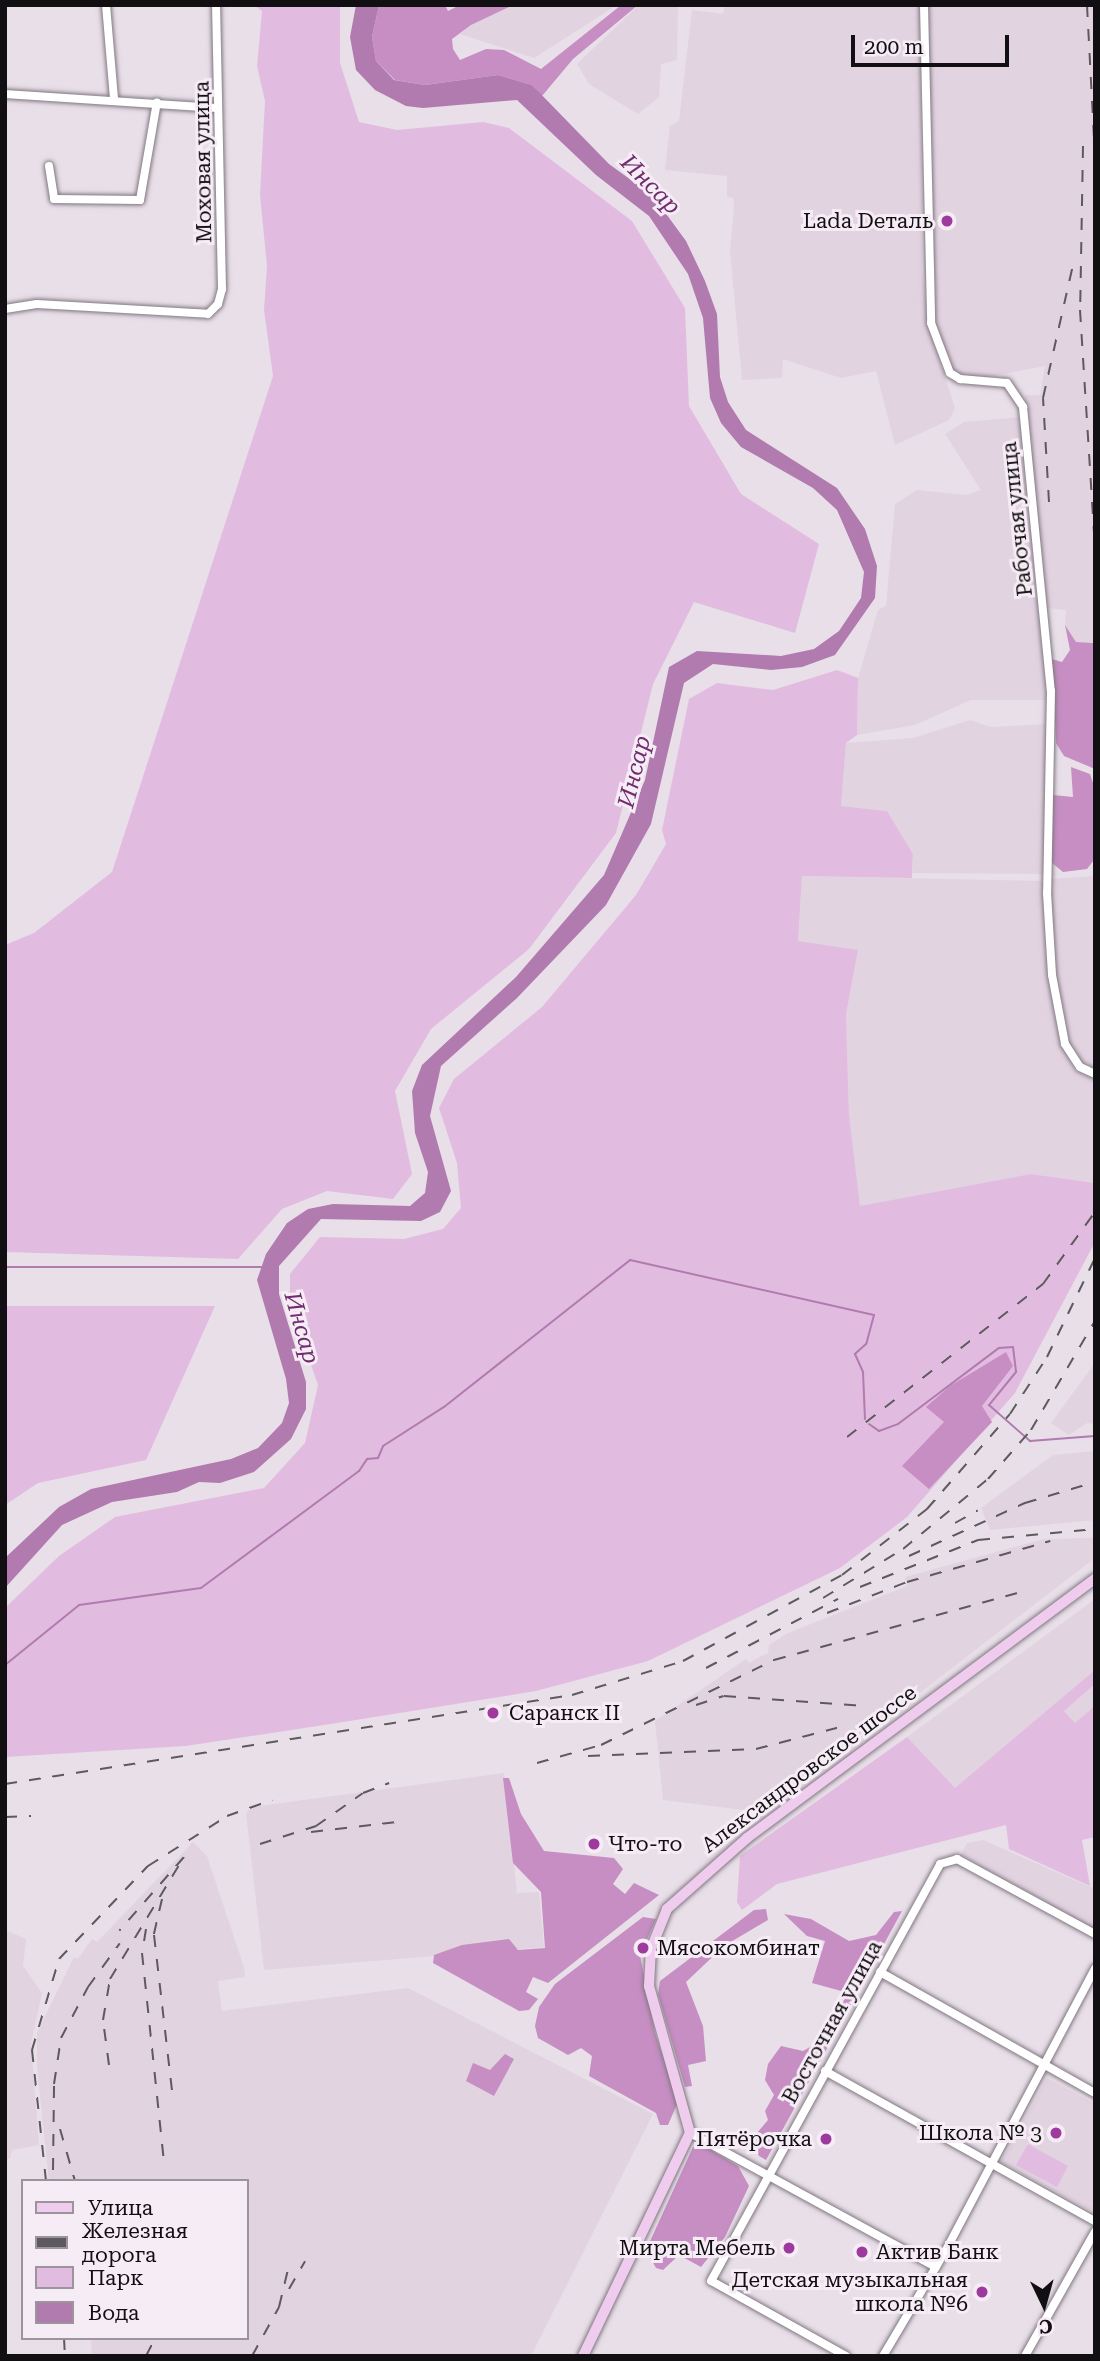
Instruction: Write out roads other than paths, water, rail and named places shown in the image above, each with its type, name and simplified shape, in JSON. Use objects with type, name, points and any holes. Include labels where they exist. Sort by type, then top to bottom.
[{"type":"main road","name":"Александровское шоссе","points":[[690,2133],[649,1986],[651,1949],[675,1898],[1095,1579]]},
{"type":"main road","points":[[583,2356],[690,2133]]},
{"type":"street","points":[[106,5],[114,99]]},
{"type":"street","name":"Моховая улица","points":[[5,309],[37,304],[208,314],[222,289],[216,5]]},
{"type":"street","name":"Рабочая улица","points":[[924,5],[929,312],[950,373],[960,379],[1007,383],[1023,407],[1051,691],[1052,975],[1065,1044],[1080,1067],[1095,1074]]},
{"type":"street","points":[[5,94],[114,99],[217,108]]},
{"type":"street","points":[[49,166],[54,199],[140,200],[156,102]]},
{"type":"street","name":"Восточная улица","points":[[846,2356],[711,2281],[880,1972],[948,1857],[1095,1934]]},
{"type":"street","points":[[883,2356],[936,2267],[1046,2065],[1095,1968]]},
{"type":"street","points":[[880,1972],[1095,2093]]},
{"type":"street","points":[[825,2071],[1095,2221]]},
{"type":"street","points":[[690,2133],[936,2267]]},
{"type":"street","points":[[1025,2356],[1095,2232]]},
{"type":"water","points":[[356,5],[379,5],[372,37],[376,61],[394,80],[425,85],[498,75],[532,85],[609,164],[653,196],[686,241],[705,281],[717,314],[720,377],[728,402],[746,430],[837,488],[865,529],[877,566],[875,598],[835,655],[802,667],[771,670],[713,664],[684,683],[651,824],[606,905],[517,998],[441,1066],[430,1116],[451,1191],[440,1212],[421,1221],[321,1219],[279,1266],[279,1294],[306,1382],[306,1409],[291,1439],[254,1472],[220,1483],[199,1482],[177,1492],[112,1502],[62,1525],[5,1588],[5,1558],[59,1507],[91,1489],[231,1459],[258,1448],[282,1423],[289,1403],[286,1379],[257,1280],[266,1254],[287,1223],[308,1209],[333,1204],[410,1206],[425,1193],[428,1172],[415,1133],[412,1091],[422,1065],[516,977],[604,875],[645,780],[669,667],[697,651],[781,656],[814,649],[839,631],[861,598],[864,572],[837,510],[813,488],[741,447],[721,423],[710,398],[703,318],[688,274],[649,216],[596,175],[517,100],[423,108],[406,106],[375,90],[356,70],[350,37]]},
{"type":"waterway","points":[[5,1665],[79,1605],[201,1588],[359,1471],[367,1459],[378,1458],[383,1446],[444,1407],[630,1260],[874,1315],[866,1344],[855,1354],[863,1372],[865,1419]]},
{"type":"waterway","points":[[5,1267],[263,1267]]},
{"type":"waterway","points":[[869,1424],[879,1431],[898,1424],[999,1348],[1013,1347],[1016,1372],[989,1405],[1030,1441],[1095,1436]]},
{"type":"railway","points":[[1087,5],[1095,160]]},
{"type":"railway","points":[[1083,146],[1080,310],[1095,547]]},
{"type":"railway","points":[[1049,502],[1043,398],[1073,265]]},
{"type":"railway","points":[[847,1437],[1043,1284],[1095,1212]]},
{"type":"railway","points":[[5,1784],[572,1695],[683,1661],[842,1575],[927,1509],[1010,1414],[1047,1357],[1095,1258]]},
{"type":"railway","points":[[823,1598],[903,1549],[988,1479],[1031,1430],[1095,1321]]},
{"type":"railway","points":[[909,1556],[1025,1503],[1095,1482]]},
{"type":"railway","points":[[955,1523],[978,1510]]},
{"type":"railway","points":[[860,1587],[978,1540],[1095,1529]]},
{"type":"railway","points":[[827,1613],[907,1582],[1050,1541]]},
{"type":"railway","points":[[537,1763],[601,1745],[774,1660],[1024,1591]]},
{"type":"railway","points":[[706,1668],[838,1599]]},
{"type":"railway","points":[[696,1705],[724,1696],[862,1706]]},
{"type":"railway","points":[[588,1756],[756,1749],[848,1725]]},
{"type":"railway","points":[[260,1844],[316,1826],[363,1793],[389,1783]]},
{"type":"railway","points":[[46,2179],[32,2050],[59,1959],[148,1866],[227,1816],[272,1800]]},
{"type":"railway","points":[[5,1817],[31,1816]]},
{"type":"railway","points":[[311,1832],[405,1821]]},
{"type":"railway","points":[[109,2065],[103,2020],[110,1979],[184,1857],[119,1931]]},
{"type":"railway","points":[[162,1899],[154,1935],[173,2099]]},
{"type":"railway","points":[[146,1929],[142,1953],[164,2163]]},
{"type":"railway","points":[[53,2170],[54,2084],[61,2038],[88,1987],[120,1943]]},
{"type":"railway","points":[[60,2129],[74,2179]]},
{"type":"railway","points":[[289,2289],[305,2261]]},
{"type":"railway","points":[[252,2356],[279,2307],[289,2265]]},
{"type":"railway","points":[[64,2340],[65,2356]]},
{"type":"railway","points":[[146,2356],[154,2340]]},
{"type":"place","name":"Lada Dеталь","points":[[947,221]]},
{"type":"place","name":"Саранск II","points":[[493,1713]]},
{"type":"place","name":"Что-то","points":[[594,1844]]},
{"type":"place","name":"Мясокомбинат","points":[[643,1948]]},
{"type":"place","name":"Школа № 3","points":[[1056,2133]]},
{"type":"place","name":"Пятёрочка","points":[[826,2139]]},
{"type":"place","name":"Мирта Мебель","points":[[789,2248]]},
{"type":"place","name":"Актив Банк","points":[[862,2252]]},
{"type":"place","name":"Детская музыкальная школа №6","points":[[982,2292]]},
{"type":"water label","name":"Инсар","points":[[650,185]]},
{"type":"water label","name":"Инсар","points":[[635,772]]},
{"type":"water label","name":"Инсар","points":[[301,1328]]}]
